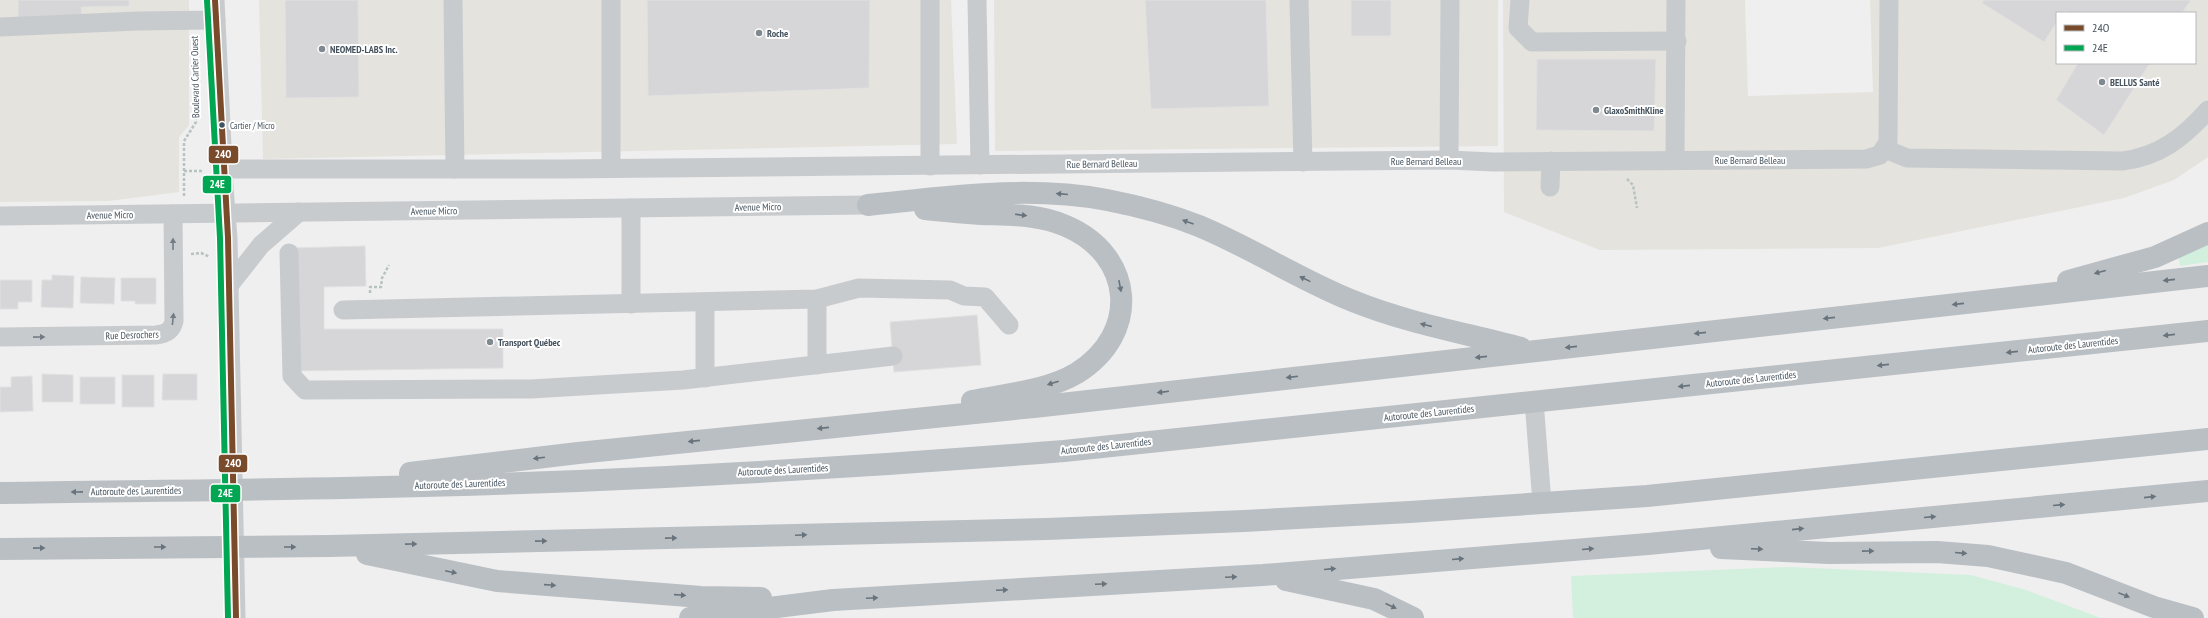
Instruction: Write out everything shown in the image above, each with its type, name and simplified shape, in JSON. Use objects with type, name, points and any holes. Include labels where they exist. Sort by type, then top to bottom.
[{"type":"highway","points":[[868,205],[982,193],[1084,196],[1130,204],[1162,212],[1198,225],[1327,290],[1371,308],[1411,321],[1534,351]]},
{"type":"highway","points":[[862,424],[1037,387],[1066,378],[1089,364],[1106,348],[1119,322],[1122,301],[1116,274],[1102,251],[1084,236],[1058,223],[1015,215],[868,205]]},
{"type":"highway","points":[[1997,300],[2155,257],[2208,233]]},
{"type":"highway","points":[[270,490],[578,453],[862,424],[2208,276]]},
{"type":"highway","name":"Autoroute des Laurentides","points":[[0,493],[270,490],[577,481],[939,462],[1071,450],[2208,331]]},
{"type":"highway","points":[[0,549],[330,546],[1048,529],[1244,521],[1542,503],[1741,488],[2208,439]]},
{"type":"highway","points":[[690,618],[833,600],[1263,575],[1648,544],[2208,491]]},
{"type":"highway","points":[[1648,544],[1829,553],[1908,551],[1988,556],[2066,573],[2154,607],[2193,618]]},
{"type":"highway","points":[[330,546],[497,582],[702,597],[833,600]]},
{"type":"highway","points":[[1263,575],[1366,597],[1388,605],[1413,618]]},
{"type":"highway","points":[[2154,607],[2174,618]]},
{"type":"street","points":[[215,0],[226,213],[233,447],[236,618]]},
{"type":"street","points":[[453,0],[455,169]]},
{"type":"street","points":[[611,0],[611,168]]},
{"type":"street","points":[[930,0],[930,166]]},
{"type":"street","points":[[977,0],[980,165]]},
{"type":"street","points":[[1299,0],[1303,162]]},
{"type":"street","points":[[1449,160],[1450,0]]},
{"type":"street","points":[[1520,0],[1518,28],[1532,42],[1677,41]]},
{"type":"street","points":[[1675,160],[1677,41],[1676,0]]},
{"type":"street","points":[[1889,0],[1889,136],[1885,149],[1907,158],[2122,161],[2147,157],[2164,148],[2193,126],[2208,110]]},
{"type":"street","points":[[0,27],[138,21],[216,20]]},
{"type":"street","name":"Rue Bernard Belleau","points":[[223,169],[930,166],[1449,160],[1493,162],[1866,159],[1880,155],[1885,149]]},
{"type":"street","points":[[1550,187],[1551,161]]},
{"type":"street","name":"Avenue Micro","points":[[0,216],[868,205]]},
{"type":"street","points":[[630,304],[632,208]]},
{"type":"street","points":[[228,287],[261,245],[299,212]]},
{"type":"street","name":"Rue Desrochers","points":[[0,337],[156,335],[166,333],[172,326],[174,320],[173,214]]},
{"type":"street","points":[[289,253],[292,376],[305,390],[531,389],[705,378],[893,356]]},
{"type":"street","points":[[343,310],[817,300],[859,288],[950,290],[964,296],[985,297],[1009,325]]},
{"type":"street","points":[[817,300],[817,365]]},
{"type":"street","points":[[705,302],[705,378]]},
{"type":"street","points":[[1534,401],[1542,503]]},
{"type":"path","name":"Boulevard Cartier Ouest","points":[[184,192],[184,141],[196,122],[194,31]]},
{"type":"path","points":[[184,171],[204,171]]},
{"type":"path","points":[[1628,174],[1625,177],[1633,185],[1637,208]]},
{"type":"path","points":[[191,254],[201,253],[210,257]]},
{"type":"path","points":[[370,310],[370,287],[381,288],[382,278],[389,265]]},
{"type":"shaded area","points":[[0,0],[189,0],[189,125],[179,137],[179,192],[109,201],[0,202]]},
{"type":"shaded area","points":[[259,0],[951,0],[957,144],[263,159]]},
{"type":"shaded area","points":[[994,0],[1498,0],[1498,146],[995,151]]},
{"type":"shaded area","points":[[1503,0],[1745,0],[1748,96],[1873,92],[1870,0],[2208,0],[2208,157],[2174,180],[2124,198],[1878,248],[1600,250],[1504,212]]},
{"type":"green space","points":[[2208,242],[2208,262],[2180,266],[2178,256]]},
{"type":"green space","points":[[1789,567],[1971,575],[2026,590],[2101,618],[1573,618],[1571,576]]},
{"type":"building","points":[[18,0],[129,0],[129,6],[81,7],[82,18],[18,19]]},
{"type":"building","name":"NEOMED-LABS Inc.","points":[[285,0],[358,0],[359,97],[286,98]]},
{"type":"building","name":"Roche","points":[[647,0],[870,0],[869,88],[648,96]]},
{"type":"building","points":[[1145,0],[1266,0],[1269,106],[1151,109]]},
{"type":"building","points":[[1351,0],[1391,0],[1391,36],[1351,36]]},
{"type":"building","points":[[1984,0],[2191,0],[2183,12],[2056,12],[2056,24],[2044,42],[1982,3]]},
{"type":"building","name":"GlaxoSmithKline","points":[[1537,59],[1656,59],[1654,131],[1536,130]]},
{"type":"building","name":"BELLUS Santé","points":[[2077,64],[2149,64],[2104,135],[2056,100]]},
{"type":"building","points":[[365,246],[366,286],[324,287],[324,329],[503,329],[503,368],[295,371],[292,248]]},
{"type":"building","points":[[52,275],[74,276],[73,308],[41,307],[42,280],[52,280]]},
{"type":"building","points":[[81,277],[115,278],[114,304],[80,303]]},
{"type":"building","points":[[121,278],[156,278],[156,304],[135,304],[135,301],[121,301]]},
{"type":"building","points":[[0,280],[32,280],[32,302],[18,302],[18,309],[0,309]]},
{"type":"building","points":[[977,315],[981,365],[894,372],[890,322]]},
{"type":"building","points":[[42,374],[73,375],[73,402],[42,402]]},
{"type":"building","points":[[163,374],[197,374],[197,400],[162,400]]},
{"type":"building","points":[[122,375],[154,375],[154,407],[122,407]]},
{"type":"building","points":[[32,376],[33,411],[0,412],[0,387],[11,387],[11,377]]},
{"type":"building","points":[[80,377],[115,377],[115,404],[80,404]]},
{"type":"transit line","name":"24E","points":[[207,0],[220,238],[228,618]]},
{"type":"transit line","name":"24O","points":[[215,0],[228,238],[236,618]]},
{"type":"place","name":"Roche","points":[[759,33]]},
{"type":"place","name":"NEOMED-LABS Inc.","points":[[322,49]]},
{"type":"place","name":"BELLUS Santé","points":[[2102,82]]},
{"type":"place","name":"GlaxoSmithKline","points":[[1596,110]]},
{"type":"place","name":"Cartier / Micro","points":[[222,125]]},
{"type":"place","name":"Transport Québec","points":[[490,342]]}]
